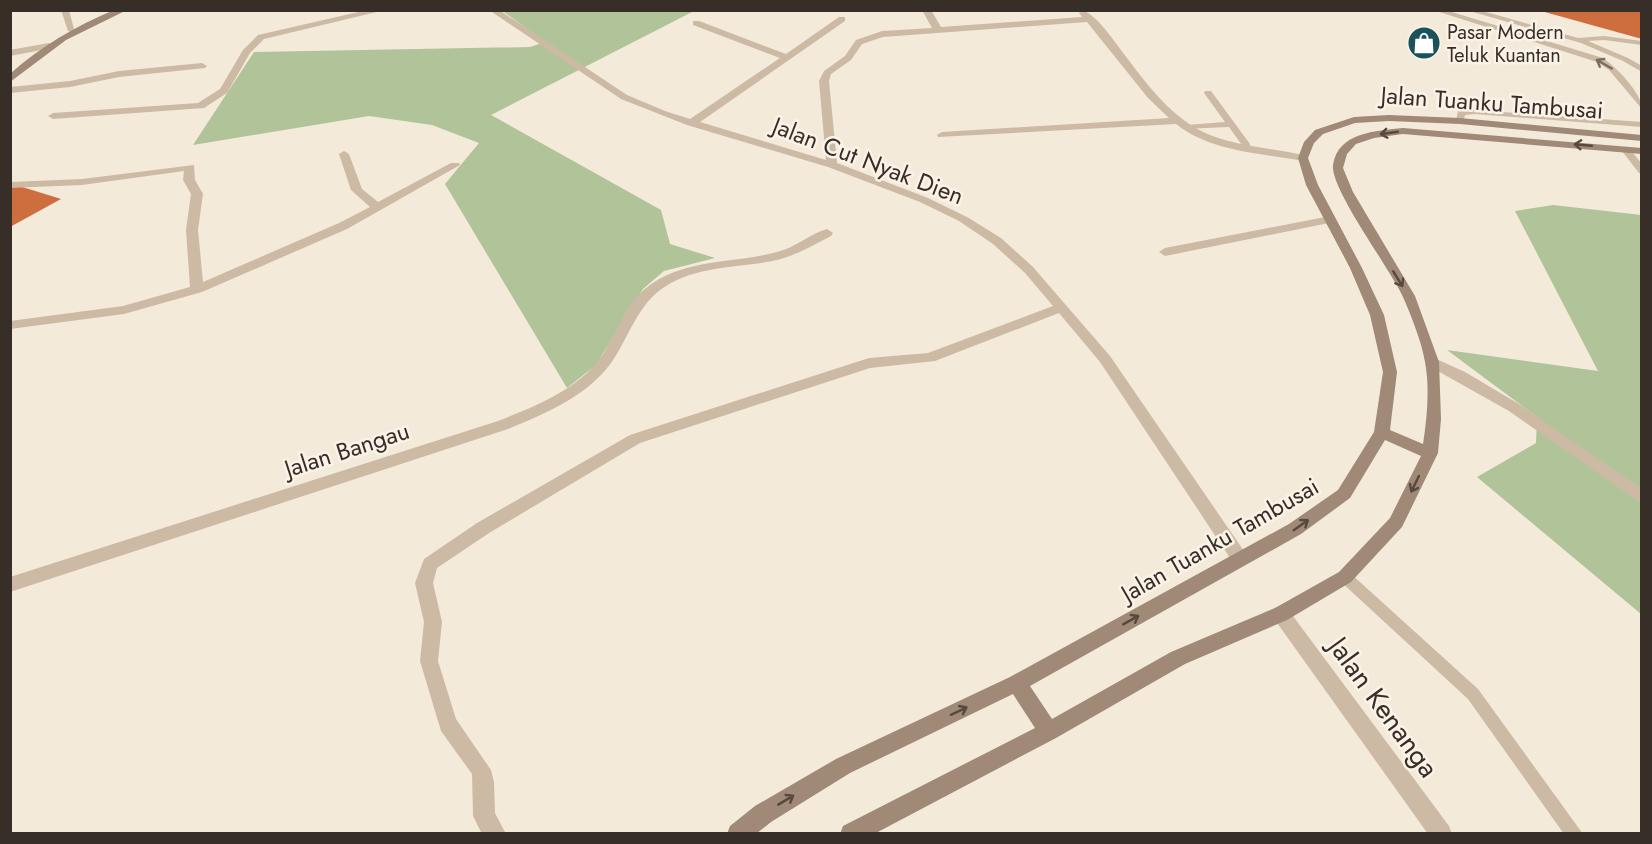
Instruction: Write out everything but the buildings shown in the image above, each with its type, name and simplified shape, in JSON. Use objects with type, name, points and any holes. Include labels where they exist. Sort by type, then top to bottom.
[{"type":"main road","points":[[11,78],[49,46],[72,31],[123,10]]},
{"type":"main road","name":"Jalan Tuanku Tambusai","points":[[738,834],[764,814],[843,766],[1017,683],[1295,529],[1344,494],[1382,433],[1390,372],[1377,315],[1312,185],[1303,158],[1309,142],[1319,132],[1354,120],[1389,118],[1460,121],[1641,138]]},
{"type":"main road","name":"Jalan Tuanku Tambusai","points":[[851,834],[1049,731],[1178,658],[1281,614],[1345,577],[1396,522],[1430,453],[1434,419],[1432,362],[1409,296],[1347,192],[1338,168],[1342,153],[1352,142],[1372,135],[1403,131],[1641,151]]},
{"type":"main road","points":[[1382,433],[1430,453]]},
{"type":"main road","points":[[1017,683],[1049,731]]},
{"type":"street","points":[[65,10],[72,31]]},
{"type":"street","points":[[53,116],[200,106],[212,101],[225,91],[238,70],[248,46],[256,40],[272,34],[381,10]]},
{"type":"street","name":"Jalan Cut Nyak Dien","points":[[493,10],[624,97],[691,123],[832,165],[924,200],[963,219],[997,241],[1029,270],[1105,359],[1240,559]]},
{"type":"street","points":[[926,10],[938,30]]},
{"type":"street","points":[[1080,10],[1181,124],[1202,136],[1303,158]]},
{"type":"street","points":[[691,123],[842,19]]},
{"type":"street","points":[[832,165],[824,81],[827,73],[848,58],[859,42],[890,33],[1089,19]]},
{"type":"street","points":[[696,22],[786,57]]},
{"type":"street","points":[[10,53],[49,46]]},
{"type":"street","points":[[10,90],[70,84],[119,74],[202,66]]},
{"type":"street","points":[[942,135],[1181,124]]},
{"type":"street","points":[[344,154],[357,190],[377,207]]},
{"type":"street","points":[[10,325],[124,310],[197,289],[343,225],[455,165]]},
{"type":"street","points":[[10,185],[82,182],[190,167],[189,180],[197,194],[192,230],[197,289]]},
{"type":"street","points":[[1165,252],[1330,220]]},
{"type":"street","name":"Jalan Bangau","points":[[10,585],[502,425],[547,407],[594,373],[606,359],[642,300],[651,290],[684,272],[779,256],[827,233]]},
{"type":"street","points":[[495,834],[484,816],[484,782],[481,770],[448,724],[429,661],[433,622],[424,583],[430,564],[483,528],[635,439],[870,363],[930,358],[1062,307]]},
{"type":"street","points":[[1432,362],[1463,376],[1529,416],[1641,498]]},
{"type":"street","name":"Jalan Kenanga","points":[[1281,614],[1441,834]]},
{"type":"lane","points":[[1436,10],[1579,53],[1608,64],[1641,107]]},
{"type":"lane","points":[[1469,10],[1574,40],[1620,56],[1641,70]]},
{"type":"lane","points":[[1482,24],[1497,18]]},
{"type":"lane","points":[[1574,40],[1604,38],[1641,43]]},
{"type":"lane","points":[[1208,93],[1247,146]]},
{"type":"lane","points":[[1460,121],[1461,113],[1470,112],[1641,125]]},
{"type":"lane","points":[[1181,124],[1231,124]]},
{"type":"lane","points":[[1625,149],[1641,171]]},
{"type":"lane","points":[[1345,577],[1473,694],[1575,834]]},
{"type":"green space","points":[[510,10],[694,11],[491,115],[661,210],[670,244],[715,258],[664,271],[643,289],[596,365],[567,388],[445,184],[479,143],[432,125],[369,116],[193,145],[254,52],[530,47],[545,42],[504,12]]},
{"type":"green space","points":[[1553,205],[1641,215],[1641,614],[1477,477],[1536,443],[1537,417],[1447,350],[1598,371],[1515,211]]},
{"type":"place","name":"Pasar Modern Teluk Kuantan","points":[[1424,43]]}]
